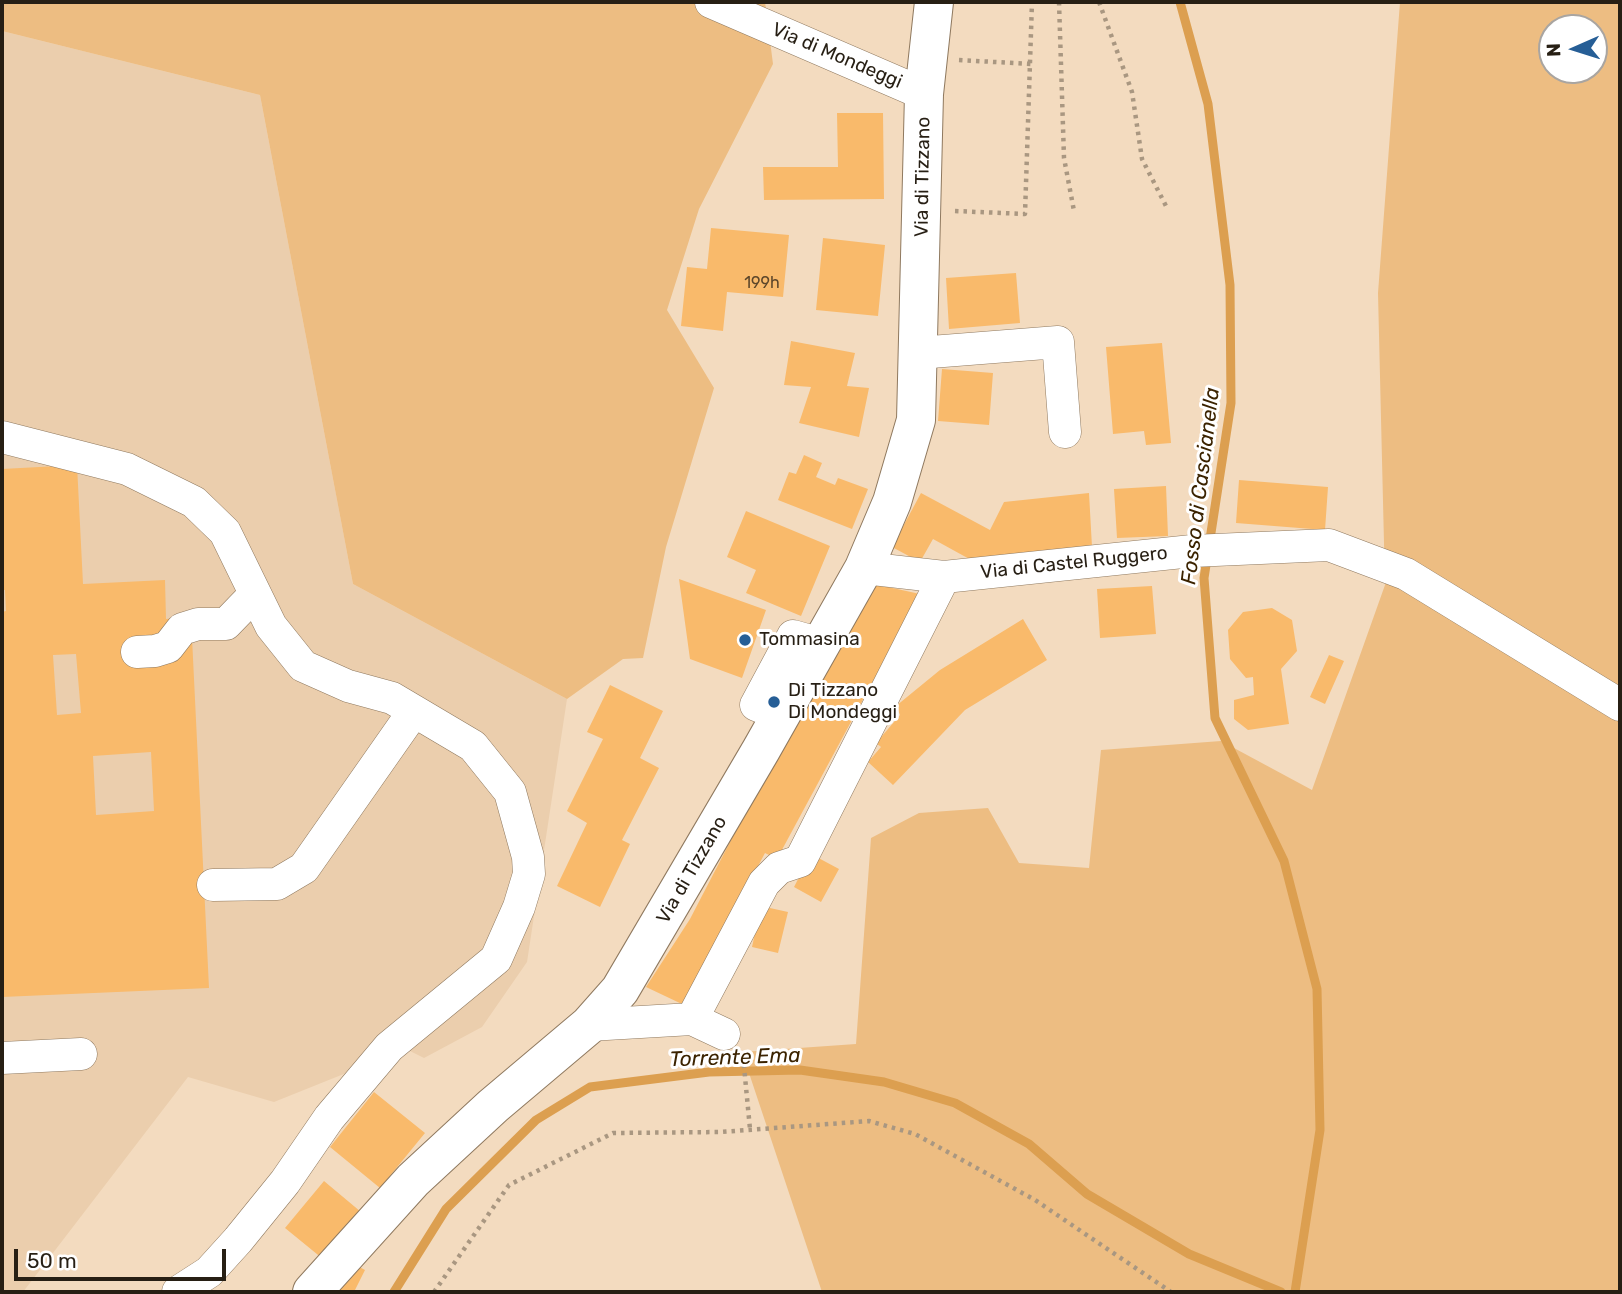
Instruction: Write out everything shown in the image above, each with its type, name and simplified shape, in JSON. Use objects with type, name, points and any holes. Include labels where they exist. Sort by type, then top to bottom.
[{"type":"main road","name":"Via di Tizzano","points":[[312,1292],[413,1180],[493,1106],[589,1025],[620,990],[864,568],[892,502],[916,421],[925,76],[934,2]]},
{"type":"street","name":"Via di Mondeggi","points":[[711,2],[925,76]]},
{"type":"street","points":[[918,353],[1058,342],[1065,432]]},
{"type":"street","points":[[2,437],[127,469],[194,502],[225,532],[271,626],[303,666],[348,686],[393,698],[473,746],[509,793],[528,857],[529,873],[519,907],[496,959],[389,1047],[329,1118],[285,1182],[239,1240],[209,1272],[178,1292]]},
{"type":"street","name":"Via di Castel Ruggero","points":[[864,568],[944,577],[1192,551],[1329,545],[1406,574],[1620,705]]},
{"type":"street","points":[[692,1019],[764,883],[779,868],[800,861],[944,577]]},
{"type":"street","points":[[136,652],[168,647],[181,629],[198,624],[226,624],[255,594]]},
{"type":"street","points":[[213,885],[277,884],[304,867],[414,711]]},
{"type":"street","points":[[589,1025],[692,1019],[724,1034]]},
{"type":"street","points":[[2,1058],[81,1054]]},
{"type":"path","points":[[922,209],[1025,214],[1032,2]]},
{"type":"path","points":[[1059,2],[1064,158],[1074,211]]},
{"type":"path","points":[[1099,2],[1132,92],[1142,159],[1166,206]]},
{"type":"path","points":[[925,76],[1031,64]]},
{"type":"path","points":[[724,1034],[742,1052],[750,1129]]},
{"type":"path","points":[[435,1292],[509,1185],[613,1133],[750,1129],[869,1121],[915,1133],[1035,1200],[1171,1292]]},
{"type":"shaded area","points":[[2,2],[765,2],[773,64],[699,209],[667,310],[714,388],[666,547],[643,658],[623,659],[567,699],[353,584],[260,95],[2,31]]},
{"type":"shaded area","points":[[1400,2],[1620,2],[1620,1292],[822,1292],[742,1052],[856,1044],[871,838],[919,813],[988,808],[1019,863],[1089,868],[1101,750],[1221,741],[1312,790],[1385,585],[1378,293]]},
{"type":"shaded area","points":[[2,31],[260,95],[353,584],[567,699],[527,962],[482,1027],[424,1058],[406,1049],[274,1102],[188,1077],[23,1292],[2,1292]]},
{"type":"building","points":[[837,113],[883,113],[884,199],[764,200],[763,167],[838,167]]},
{"type":"building","points":[[711,228],[789,235],[783,297],[727,292],[723,331],[681,326],[687,267],[707,269]]},
{"type":"building","points":[[823,238],[885,245],[878,316],[816,310]]},
{"type":"building","points":[[1016,273],[1020,323],[949,329],[946,278]]},
{"type":"building","points":[[791,341],[855,353],[847,386],[869,388],[859,437],[799,423],[811,387],[784,385]]},
{"type":"building","points":[[1162,343],[1171,443],[1146,445],[1144,431],[1113,434],[1106,347]]},
{"type":"building","points":[[942,369],[993,373],[989,425],[938,421]]},
{"type":"building","points":[[804,455],[822,463],[816,477],[835,485],[838,478],[868,489],[852,529],[778,500],[789,472],[796,474]]},
{"type":"building","points":[[77,465],[83,584],[165,580],[166,619],[191,617],[209,988],[2,997],[2,612],[6,611],[5,590],[2,590],[2,469]],"holes":[[[76,654],[81,713],[57,715],[53,655]],[[151,752],[154,811],[96,815],[93,756]]]},
{"type":"building","points":[[1239,480],[1328,487],[1325,530],[1236,523]]},
{"type":"building","points":[[1166,486],[1168,536],[1117,538],[1114,489]]},
{"type":"building","points":[[921,493],[990,530],[1004,502],[1089,493],[1092,547],[973,561],[933,539],[920,562],[892,547]]},
{"type":"building","points":[[746,511],[830,546],[801,616],[746,593],[756,570],[727,557]]},
{"type":"building","points":[[679,579],[766,610],[742,678],[690,659]]},
{"type":"building","points":[[865,582],[920,594],[777,859],[765,853],[684,1005],[646,987],[690,919]]},
{"type":"building","points":[[1152,586],[1156,634],[1100,638],[1097,589]]},
{"type":"building","points":[[1272,608],[1292,620],[1297,651],[1281,669],[1289,724],[1248,730],[1234,719],[1234,700],[1254,695],[1253,677],[1246,678],[1230,659],[1228,630],[1243,612]]},
{"type":"building","points":[[1023,619],[1047,660],[965,710],[893,785],[868,762],[881,747],[876,743],[900,715],[896,706],[940,670]]},
{"type":"building","points":[[1329,655],[1344,661],[1325,704],[1310,697]]},
{"type":"building","points":[[610,685],[663,711],[640,758],[659,768],[622,840],[630,844],[600,907],[557,886],[587,823],[567,811],[603,739],[587,732]]},
{"type":"building","points":[[811,854],[839,869],[821,902],[794,887]]},
{"type":"building","points":[[761,906],[788,912],[778,953],[752,947]]},
{"type":"building","points":[[374,1092],[425,1133],[380,1188],[330,1147]]},
{"type":"building","points":[[324,1181],[361,1212],[323,1259],[285,1228]]},
{"type":"building","points":[[352,1263],[365,1270],[354,1292],[326,1292]]},
{"type":"waterway","name":"Fosso di Cascianella","points":[[1180,2],[1208,104],[1230,285],[1231,403],[1204,578],[1215,718],[1284,861],[1317,989],[1320,1130],[1295,1292]]},
{"type":"waterway","name":"Torrente Ema","points":[[394,1292],[446,1209],[536,1120],[590,1087],[709,1072],[800,1070],[884,1082],[955,1103],[1029,1144],[1087,1194],[1189,1254],[1281,1292]]},
{"type":"place","name":"Tommasina","points":[[745,640]]},
{"type":"place","name":"Di Tizzano Di Mondeggi","points":[[774,702]]}]
